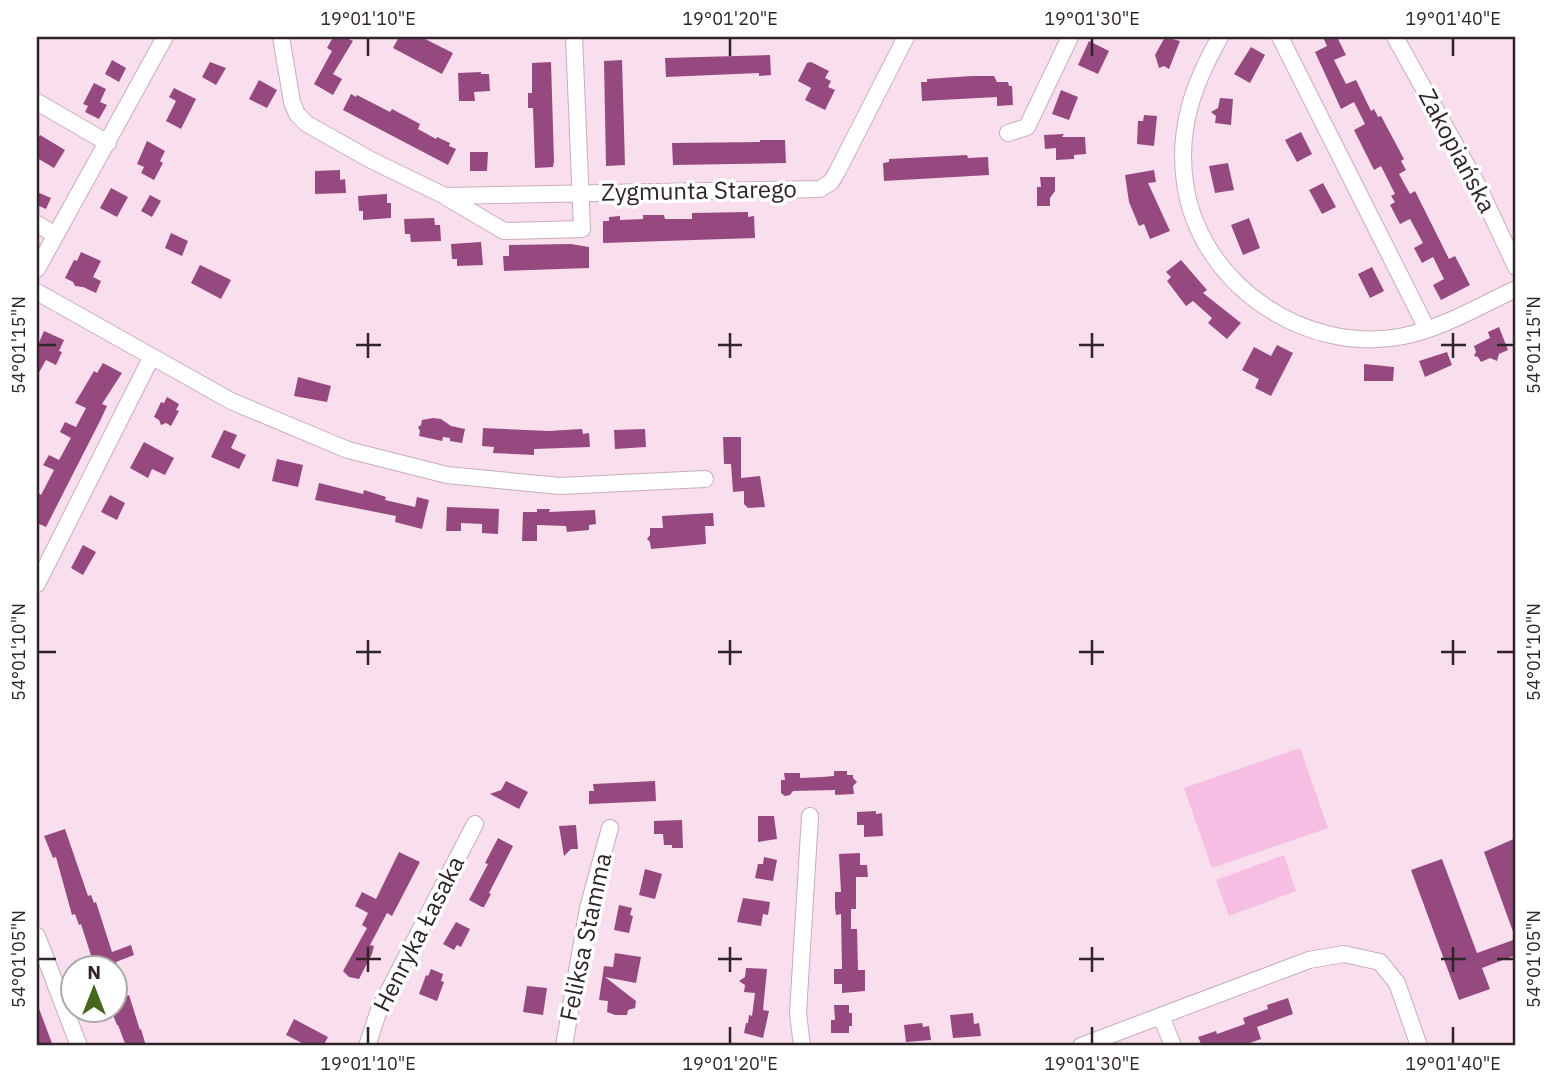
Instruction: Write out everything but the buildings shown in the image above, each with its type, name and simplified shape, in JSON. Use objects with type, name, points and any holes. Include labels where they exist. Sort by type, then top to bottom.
[{"type":"street","points":[[37,269],[165,37]]},
{"type":"street","name":"Zygmunta Starego","points":[[281,37],[292,102],[297,114],[307,124],[371,160],[446,196],[504,231],[582,229],[579,192]]},
{"type":"street","points":[[574,37],[579,192]]},
{"type":"street","name":"Zygmunta Starego","points":[[446,196],[820,190],[831,182],[837,172],[906,37]]},
{"type":"street","points":[[1008,133],[1027,127],[1070,37]]},
{"type":"street","points":[[1220,37],[1192,94],[1185,126],[1185,185],[1194,219],[1219,263],[1232,280],[1253,299],[1278,316],[1333,336],[1403,337],[1516,289]]},
{"type":"street","points":[[1280,37],[1427,329]]},
{"type":"street","name":"Zakopiańska","points":[[1395,37],[1478,186],[1516,267]]},
{"type":"street","points":[[37,102],[108,143]]},
{"type":"street","points":[[37,224],[54,234]]},
{"type":"street","points":[[37,292],[231,401],[348,450],[447,475],[560,486],[705,479]]},
{"type":"street","points":[[37,584],[151,358]]},
{"type":"street","points":[[802,1046],[798,1013],[810,816]]},
{"type":"street","name":"Henryka Łasaka","points":[[368,1046],[379,1010],[475,824]]},
{"type":"street","name":"Feliksa Stamma","points":[[564,1046],[588,908],[610,828]]},
{"type":"street","points":[[37,936],[79,1046]]},
{"type":"street","points":[[1081,1046],[1309,960],[1344,954],[1380,962],[1397,983],[1419,1046]]},
{"type":"street","points":[[1161,1016],[1173,1046]]},
{"type":"shaded area","points":[[1300,748],[1328,828],[1212,868],[1184,788]]},
{"type":"shaded area","points":[[1284,855],[1296,891],[1229,916],[1216,880]]}]
